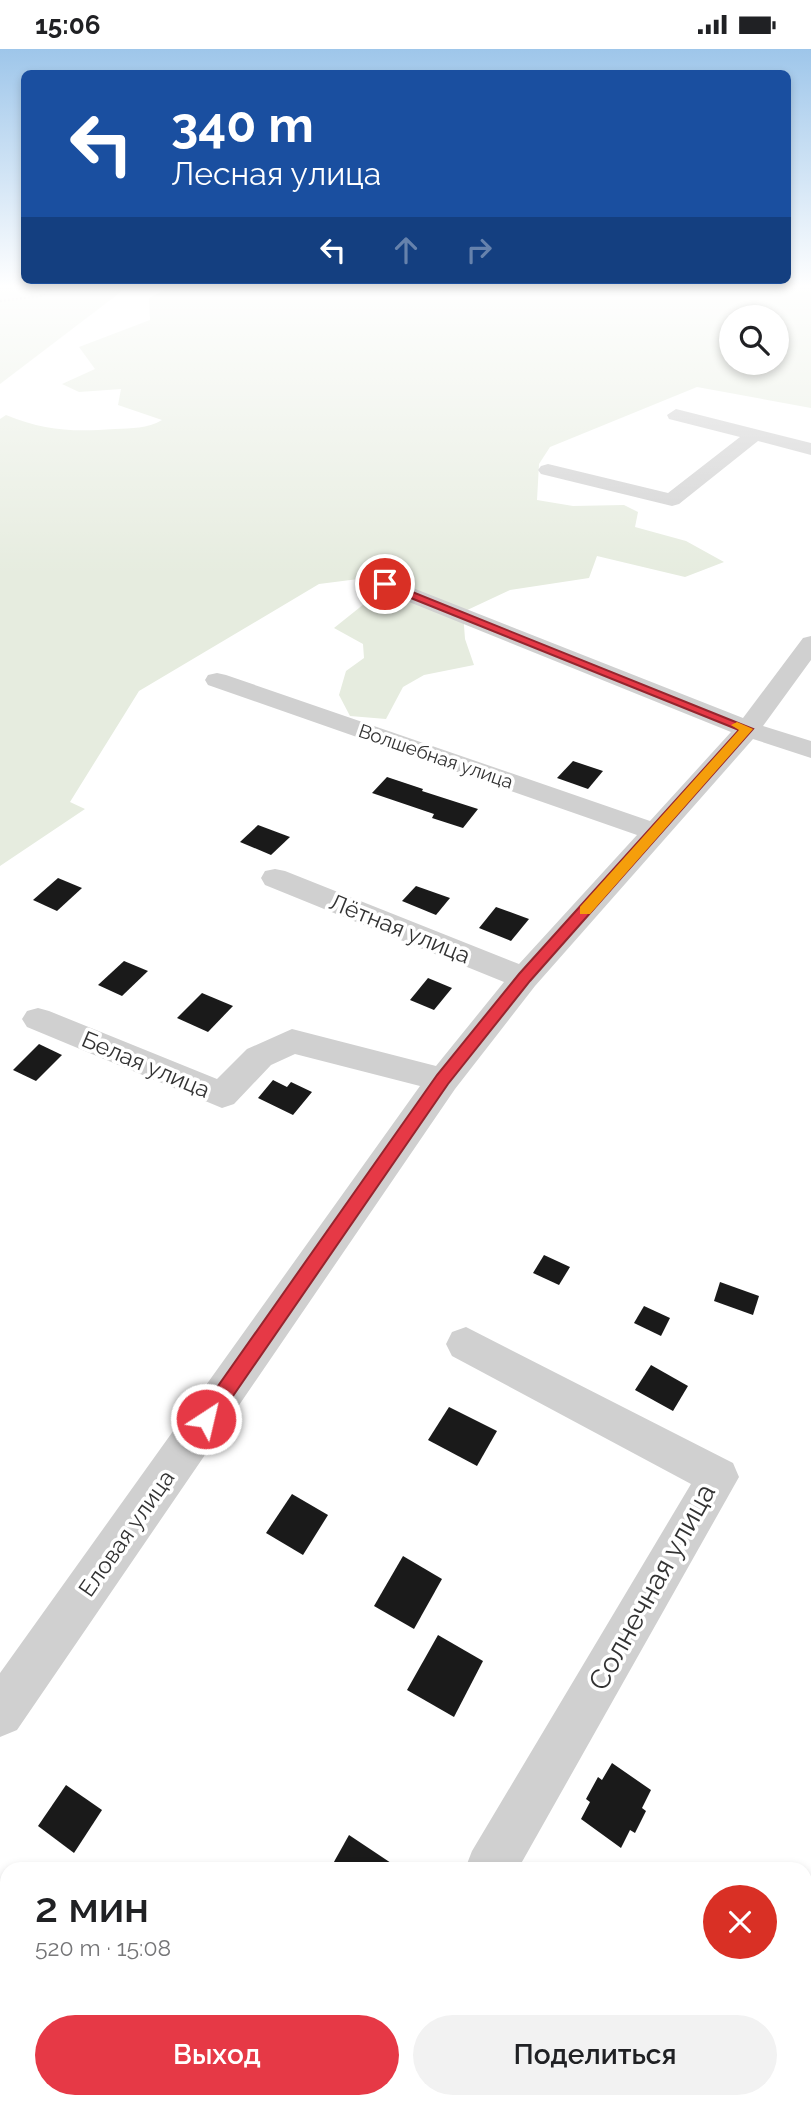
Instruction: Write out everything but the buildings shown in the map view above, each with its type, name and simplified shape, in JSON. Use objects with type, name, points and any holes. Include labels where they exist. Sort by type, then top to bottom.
[{"type":"street","points":[[676,415],[811,449]]},
{"type":"street","points":[[548,470],[672,500],[754,435]]},
{"type":"street","points":[[385,584],[747,729],[811,750]]},
{"type":"street","name":"Еловая улица","points":[[0,1713],[443,1080],[524,978],[747,729],[811,643]]},
{"type":"street","name":"Волшебная улица","points":[[217,680],[655,831]]},
{"type":"street","name":"Лётная улица","points":[[275,878],[524,978]]},
{"type":"street","name":"Белая улица","points":[[38,1019],[222,1095],[259,1057],[292,1041],[443,1080]]},
{"type":"street","name":"Солнечная улица","points":[[466,1344],[718,1476],[494,1862]]},
{"type":"shaded area","points":[[62,384],[811,384],[811,408],[697,387],[550,447],[539,464],[537,500],[573,506],[624,505],[638,512],[635,527],[686,541],[724,562],[685,577],[597,556],[589,578],[510,590],[463,612],[465,639],[474,665],[424,675],[403,687],[386,719],[350,716],[339,695],[346,671],[364,658],[363,644],[334,628],[364,604],[374,577],[319,584],[139,691],[70,802],[85,809],[0,866],[0,419],[6,415],[47,427],[86,430],[139,427],[162,420],[118,405],[121,389],[79,392]]},
{"type":"slow traffic","points":[[585,910],[747,729],[737,725]]},
{"type":"route","points":[[206,1419],[443,1080],[524,978],[747,729],[385,584]]}]
